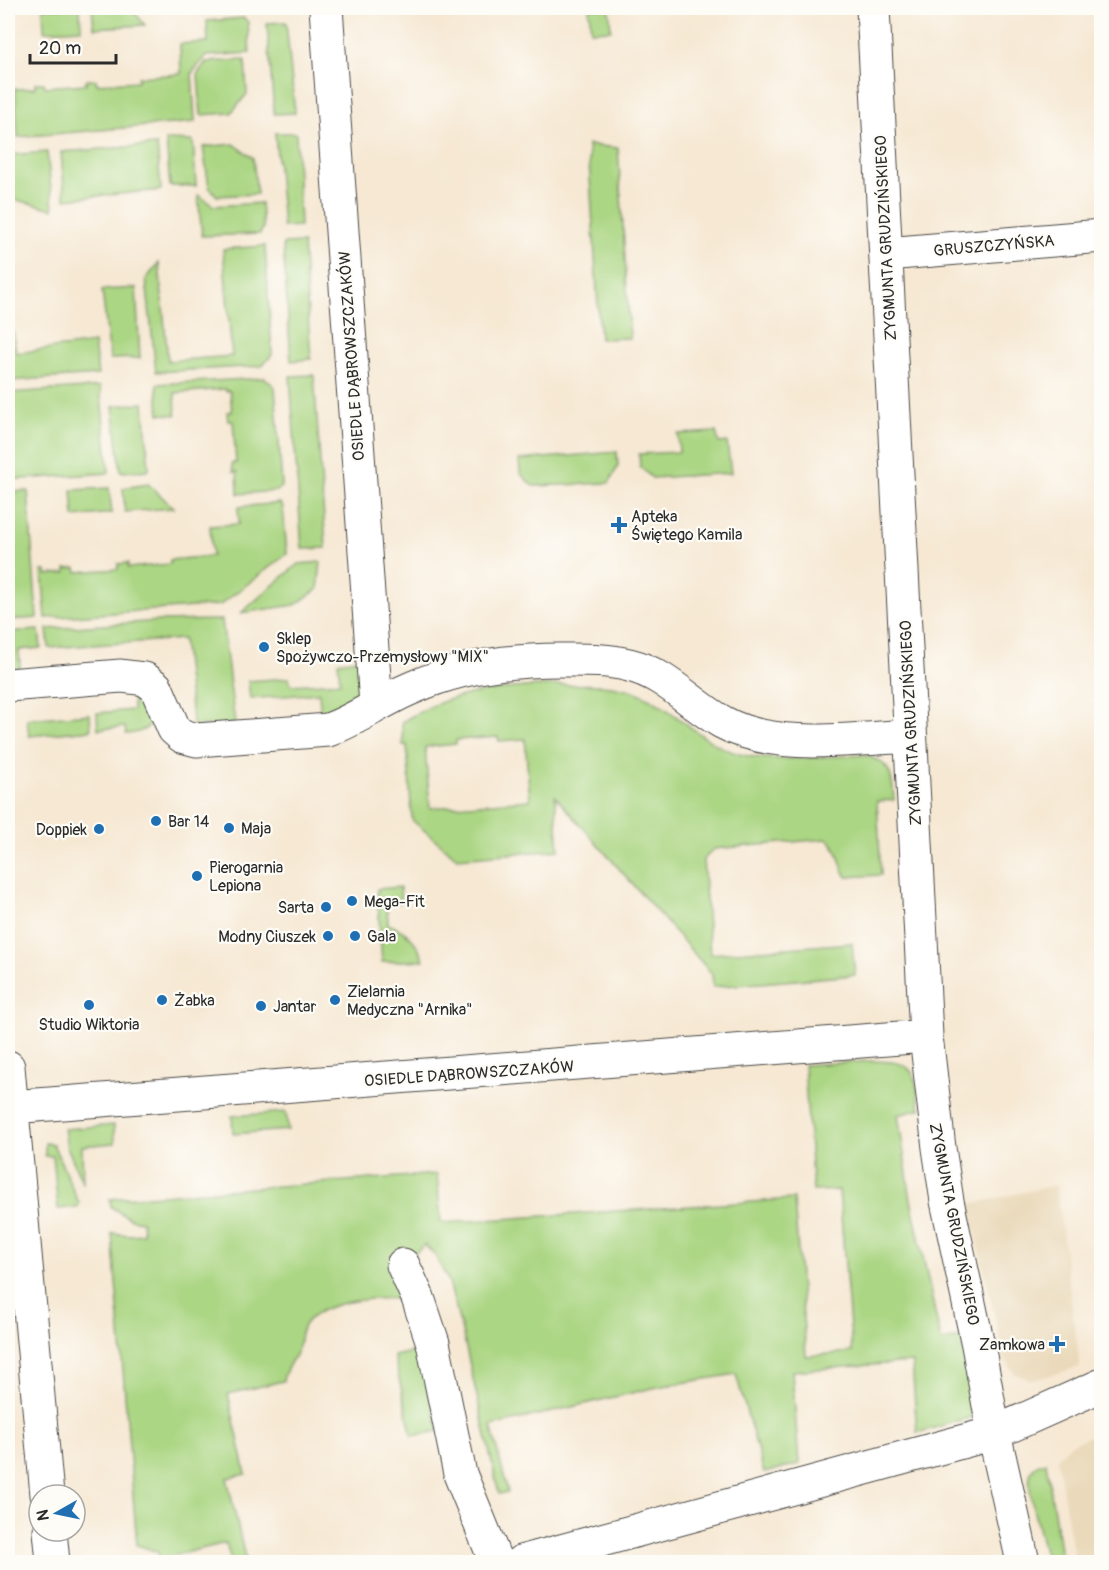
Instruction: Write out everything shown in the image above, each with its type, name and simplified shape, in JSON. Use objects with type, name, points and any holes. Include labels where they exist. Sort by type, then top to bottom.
[{"type":"street","name":"OSIEDLE DĄBROWSZCZAKÓW","points":[[326,8],[376,705]]},
{"type":"street","name":"ZYGMUNTA GRUDZIŃSKIEGO","points":[[873,8],[926,1036],[947,1201],[1023,1563]]},
{"type":"street","name":"GRUSZCZYŃSKA","points":[[886,254],[1101,236]]},
{"type":"street","points":[[8,685],[121,676],[145,679],[156,687],[174,729],[182,736],[197,740],[328,730],[430,680],[476,667],[526,660],[602,660],[629,665],[653,674],[722,722],[750,733],[774,738],[806,740],[910,736]]},
{"type":"street","name":"OSIEDLE DĄBROWSZCZAKÓW","points":[[12,1107],[926,1036]]},
{"type":"street","points":[[8,1067],[46,1483]]},
{"type":"street","points":[[404,1265],[433,1343],[460,1474],[496,1563]]},
{"type":"street","points":[[521,1563],[994,1433],[1101,1385]]},
{"type":"street","points":[[51,1543],[53,1563]]},
{"type":"shaded area","points":[[1056,1185],[1080,1367],[1032,1380],[1015,1374],[1005,1360],[977,1239],[966,1205]]},
{"type":"shaded area","points":[[1101,1431],[1101,1562],[1075,1562],[1057,1458],[1070,1445]]},
{"type":"shaded area","points":[[8,1454],[15,1562],[8,1562]]},
{"type":"green space","points":[[43,8],[80,8],[81,29],[44,31]]},
{"type":"green space","points":[[92,8],[131,8],[145,25],[94,28]]},
{"type":"green space","points":[[589,8],[609,8],[611,30],[591,31]]},
{"type":"green space","points":[[244,18],[248,22],[250,53],[206,56],[192,73],[195,122],[18,137],[15,89],[35,88],[35,83],[44,83],[45,87],[86,84],[86,80],[96,80],[97,84],[138,81],[138,77],[181,74],[180,44],[208,42],[207,21]]},
{"type":"green space","points":[[286,22],[295,113],[274,114],[267,23]]},
{"type":"green space","points":[[245,60],[247,94],[231,113],[201,115],[198,73],[206,62]]},
{"type":"green space","points":[[275,133],[296,133],[300,226],[283,227]]},
{"type":"green space","points":[[166,140],[193,141],[196,186],[170,186]]},
{"type":"green space","points":[[234,144],[253,158],[257,194],[217,196],[209,187],[203,147]]},
{"type":"green space","points":[[157,145],[161,190],[65,199],[61,152]]},
{"type":"green space","points":[[588,145],[618,148],[630,338],[600,339]]},
{"type":"green space","points":[[47,152],[53,209],[8,198],[8,155]]},
{"type":"green space","points":[[198,195],[214,206],[261,203],[263,228],[260,234],[202,236]]},
{"type":"green space","points":[[303,243],[311,359],[291,361],[283,244]]},
{"type":"green space","points":[[265,246],[272,355],[262,366],[156,372],[146,279],[159,263],[168,361],[232,356],[223,249]]},
{"type":"green space","points":[[136,288],[140,358],[110,359],[102,290]]},
{"type":"green space","points":[[8,331],[13,331],[16,353],[94,343],[98,375],[8,381]]},
{"type":"green space","points":[[314,375],[326,548],[302,549],[290,376]]},
{"type":"green space","points":[[265,378],[275,387],[282,485],[277,491],[238,494],[237,472],[233,472],[232,463],[236,463],[233,421],[228,421],[227,412],[232,412],[230,391],[225,389],[175,393],[176,415],[159,414],[157,384]]},
{"type":"green space","points":[[100,387],[109,473],[8,480],[8,393]]},
{"type":"green space","points":[[144,403],[149,470],[121,472],[113,406]]},
{"type":"green space","points":[[716,432],[719,443],[727,442],[731,473],[652,478],[640,467],[639,454],[679,452],[678,434]]},
{"type":"green space","points":[[617,452],[618,466],[609,483],[533,486],[520,473],[519,460]]},
{"type":"green space","points":[[148,484],[174,508],[125,512],[123,488]]},
{"type":"green space","points":[[109,488],[112,513],[74,517],[72,490]]},
{"type":"green space","points":[[28,491],[37,618],[8,620],[8,492]]},
{"type":"green space","points":[[280,503],[283,508],[287,554],[220,605],[46,618],[42,571],[46,571],[46,575],[66,573],[66,569],[76,568],[77,572],[118,569],[118,564],[128,563],[128,568],[170,564],[170,560],[212,556],[210,526],[239,524],[238,507]]},
{"type":"green space","points":[[321,562],[318,589],[295,605],[241,613],[298,564]]},
{"type":"green space","points":[[222,620],[235,724],[193,726],[183,639],[49,648],[47,629],[159,621]]},
{"type":"green space","points":[[39,630],[41,648],[19,650],[20,667],[8,670],[8,632]]},
{"type":"green space","points":[[357,659],[361,682],[351,706],[321,719],[319,693],[250,699],[248,681],[289,678],[291,685],[340,682],[338,662]]},
{"type":"green space","points":[[606,685],[631,690],[667,709],[711,742],[749,756],[781,759],[864,755],[885,765],[891,776],[894,800],[877,801],[881,875],[847,877],[834,846],[826,839],[714,849],[703,860],[710,954],[852,943],[855,975],[713,987],[712,974],[555,796],[559,850],[457,858],[412,820],[407,745],[403,745],[402,722],[418,712],[451,699],[484,692],[539,686]],"holes":[[[498,737],[499,741],[525,739],[530,800],[430,808],[425,747],[456,744],[456,740]]]},
{"type":"green space","points":[[132,690],[146,694],[153,721],[148,727],[126,734],[125,727],[98,729],[97,713],[133,710]]},
{"type":"green space","points":[[90,714],[91,730],[29,736],[27,719]]},
{"type":"green space","points":[[400,887],[401,902],[387,904],[388,924],[401,930],[410,938],[418,947],[424,960],[382,962],[377,889]]},
{"type":"green space","points":[[871,1061],[897,1063],[905,1066],[914,1076],[920,1109],[898,1115],[911,1200],[941,1341],[964,1338],[974,1412],[971,1417],[917,1433],[912,1362],[792,1371],[799,1464],[764,1473],[736,1374],[657,1387],[491,1426],[508,1492],[499,1494],[449,1282],[436,1257],[425,1245],[392,1271],[403,1299],[364,1300],[324,1310],[313,1316],[303,1327],[298,1348],[283,1381],[228,1394],[246,1474],[227,1478],[246,1562],[231,1562],[226,1543],[167,1557],[168,1562],[160,1562],[158,1552],[137,1545],[112,1233],[143,1234],[142,1221],[131,1219],[111,1207],[110,1199],[437,1174],[441,1223],[794,1199],[806,1356],[852,1352],[839,1190],[813,1191],[804,1065]]},
{"type":"green space","points":[[286,1112],[288,1130],[233,1134],[232,1116]]},
{"type":"green space","points":[[114,1125],[115,1143],[82,1146],[83,1184],[67,1147],[64,1129]]},
{"type":"green space","points":[[45,1143],[53,1144],[79,1203],[78,1207],[58,1209],[53,1156],[45,1156]]},
{"type":"green space","points":[[421,1350],[439,1431],[412,1436],[394,1356]]},
{"type":"green space","points":[[1046,1462],[1062,1562],[1047,1562],[1030,1490],[1031,1472],[1035,1466]]},
{"type":"place","name":"Apteka Świętego Kamila","points":[[619,525]]},
{"type":"place","name":"Sklep Spożywczo-Przemysłowy \"MIX\"","points":[[264,647]]},
{"type":"place","name":"Bar 14","points":[[156,821]]},
{"type":"place","name":"Maja","points":[[229,828]]},
{"type":"place","name":"Doppiek","points":[[99,829]]},
{"type":"place","name":"Pierogarnia Lepiona","points":[[197,876]]},
{"type":"place","name":"Mega-Fit","points":[[352,901]]},
{"type":"place","name":"Sarta","points":[[326,907]]},
{"type":"place","name":"Modny Ciuszek","points":[[328,936]]},
{"type":"place","name":"Gala","points":[[355,936]]},
{"type":"place","name":"Żabka","points":[[162,1000]]},
{"type":"place","name":"Zielarnia Medyczna \"Arnika\"","points":[[335,1000]]},
{"type":"place","name":"Studio Wiktoria","points":[[89,1005]]},
{"type":"place","name":"Jantar","points":[[261,1006]]},
{"type":"place","name":"Zamkowa","points":[[1057,1344]]}]
